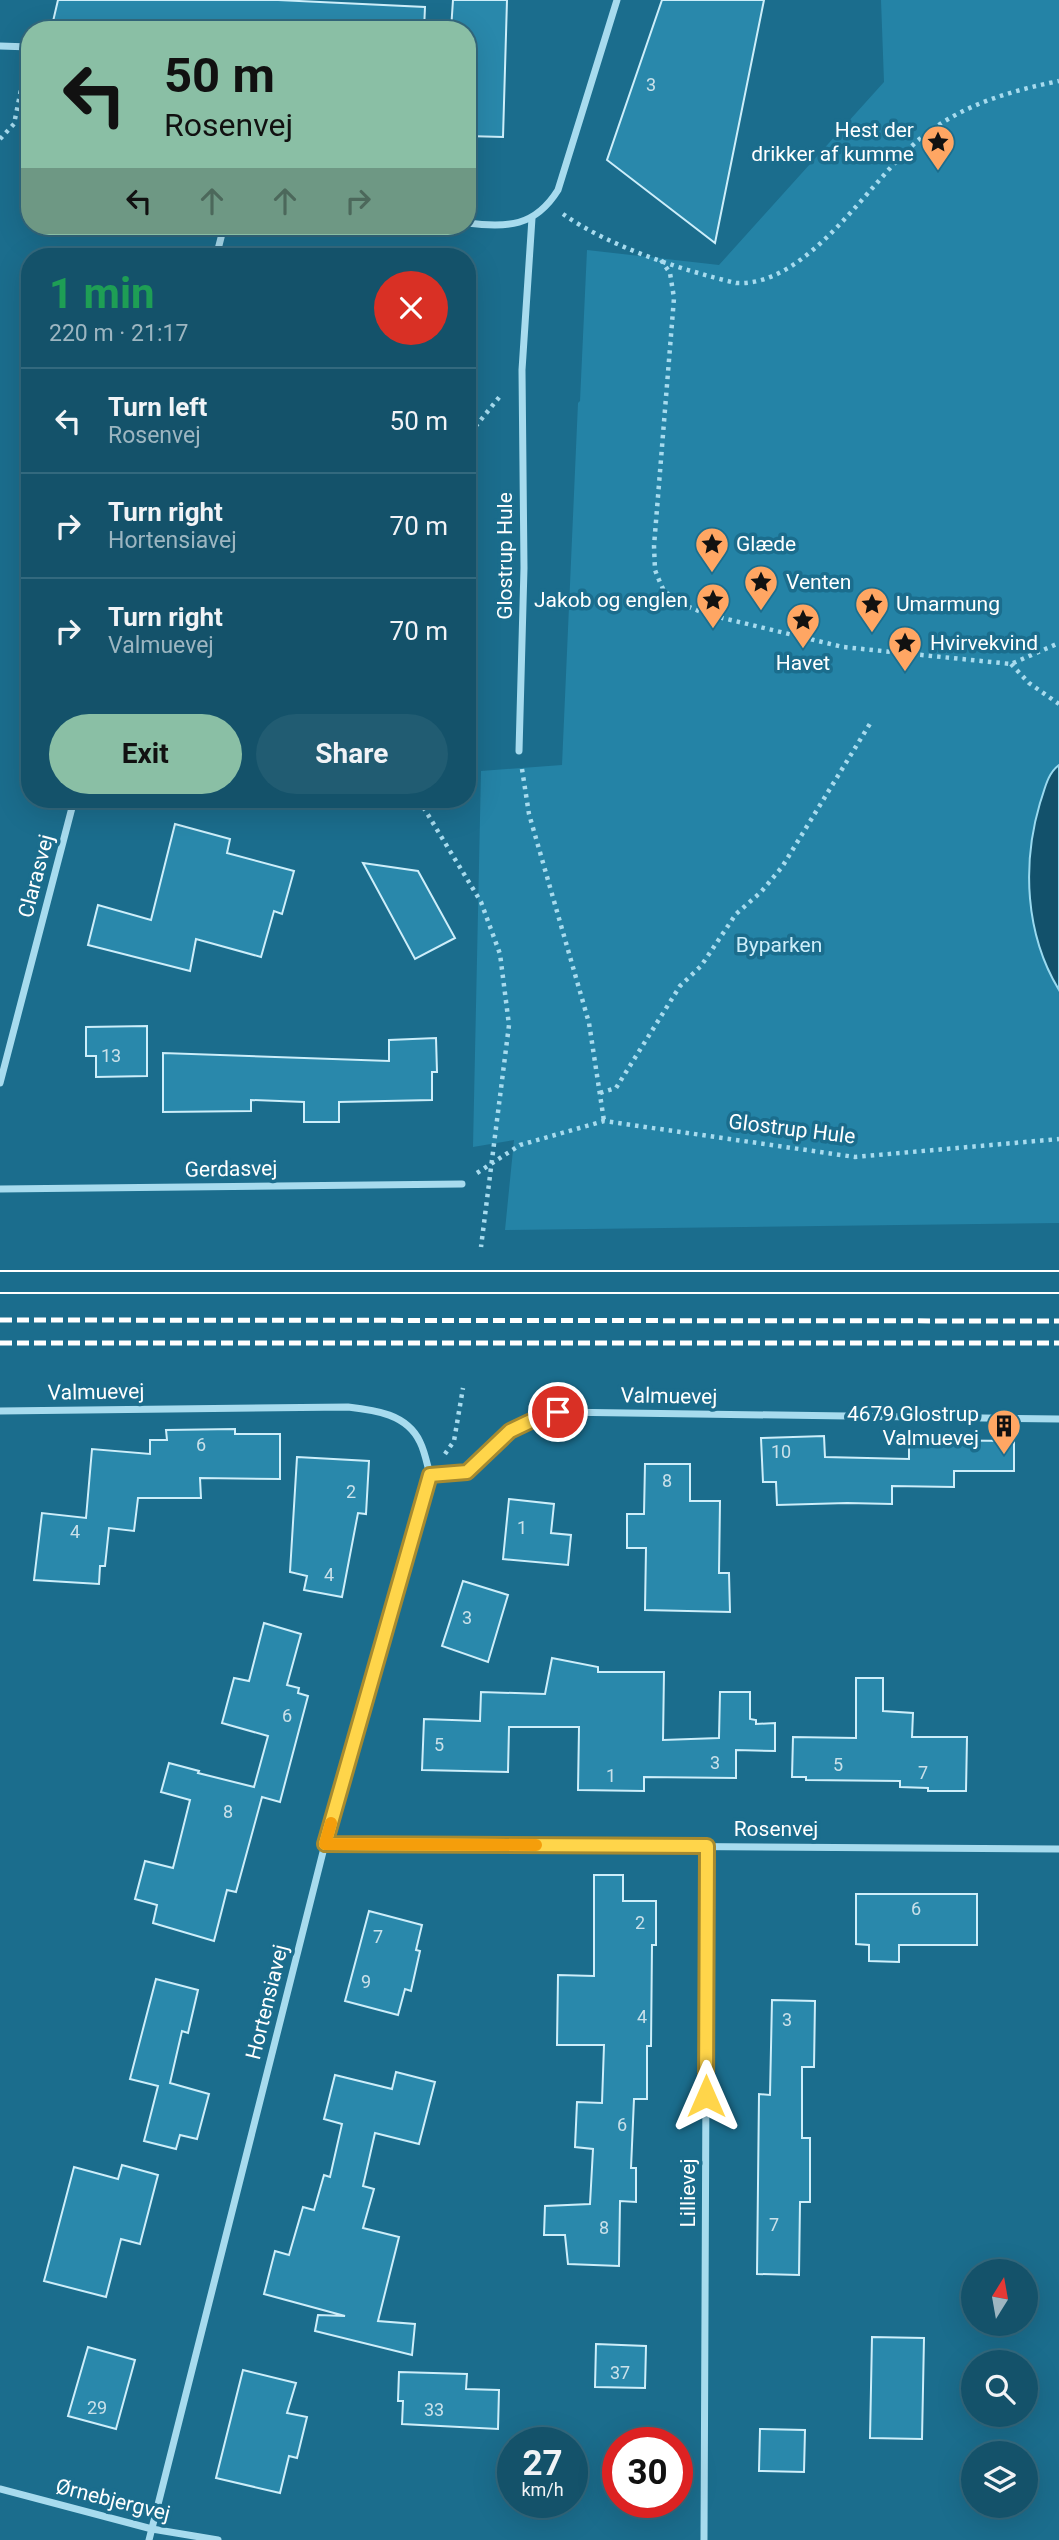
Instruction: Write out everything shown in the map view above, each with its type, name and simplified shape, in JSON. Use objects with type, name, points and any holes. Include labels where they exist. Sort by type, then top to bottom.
[{"type":"street","points":[[476,224],[512,225],[532,218],[549,205],[558,190],[617,0]]},
{"type":"street","points":[[0,46],[21,47]]},
{"type":"street","name":"Glostrup Hule","points":[[519,751],[524,568],[522,370],[532,218]]},
{"type":"street","name":"Clarasvej","points":[[0,1083],[72,808]]},
{"type":"street","name":"Gerdasvej","points":[[0,1189],[462,1184]]},
{"type":"street","name":"Valmuevej","points":[[0,1411],[348,1407],[380,1411],[402,1421],[420,1441],[430,1475],[467,1472],[510,1431],[558,1412],[1059,1419]]},
{"type":"street","name":"Hortensiavej","points":[[149,2540],[325,1844],[430,1475]]},
{"type":"street","name":"Rosenvej","points":[[325,1844],[1059,1849]]},
{"type":"street","name":"Lillievej","points":[[704,2540],[707,1846]]},
{"type":"street","name":"Ørnebjergvej","points":[[0,2489],[152,2529],[218,2540]]},
{"type":"path","points":[[549,205],[588,232],[661,260],[736,283],[748,284],[772,276],[801,258],[831,234],[897,160],[948,118],[991,98],[1059,80]]},
{"type":"path","points":[[0,139],[14,124],[21,90]]},
{"type":"path","points":[[661,260],[670,274],[674,298],[654,558],[664,591],[682,604],[706,614],[843,647],[1011,664],[1059,643]]},
{"type":"path","points":[[476,426],[522,370]]},
{"type":"path","points":[[1011,664],[1029,684],[1059,704]]},
{"type":"path","points":[[600,1093],[616,1088],[680,986],[701,966],[736,914],[761,892],[782,867],[871,722]]},
{"type":"path","points":[[519,751],[529,814],[589,1023],[604,1121]]},
{"type":"path","points":[[424,808],[481,902],[500,954],[509,1026],[481,1247]]},
{"type":"path","name":"Glostrup Hule","points":[[462,1184],[520,1145],[604,1121],[855,1157],[1059,1139]]},
{"type":"path","points":[[430,1475],[454,1441],[463,1388]]},
{"type":"green space","name":"Byparken","points":[[881,0],[1059,0],[1059,1223],[505,1230],[514,1140],[473,1147],[481,771],[562,765],[587,250],[719,265],[884,82]]},
{"type":"shaded area","points":[[1059,765],[1059,990],[1039,946],[1033,922],[1029,874],[1034,826],[1040,803],[1049,777]]},
{"type":"building","points":[[58,0],[278,0],[425,7],[424,21],[53,21]]},
{"type":"building","points":[[453,0],[507,0],[503,137],[476,136],[476,21],[452,21]]},
{"type":"building","points":[[662,0],[764,0],[715,243],[607,160]]},
{"type":"building","points":[[175,824],[230,839],[227,853],[294,871],[282,914],[274,911],[261,957],[196,939],[190,971],[88,945],[98,905],[151,920]]},
{"type":"building","points":[[363,863],[418,871],[455,938],[415,959]]},
{"type":"building","points":[[147,1026],[147,1076],[96,1077],[96,1056],[86,1056],[86,1027]]},
{"type":"building","points":[[436,1038],[437,1072],[432,1072],[432,1100],[339,1102],[339,1122],[304,1122],[304,1102],[251,1100],[251,1111],[163,1112],[163,1053],[389,1061],[389,1040]]},
{"type":"building","points":[[235,1429],[235,1434],[280,1434],[280,1479],[200,1478],[201,1498],[138,1498],[134,1531],[109,1528],[105,1566],[100,1566],[99,1584],[34,1580],[42,1513],[86,1518],[92,1449],[150,1454],[150,1440],[167,1440],[166,1430]]},
{"type":"building","points":[[824,1436],[825,1457],[909,1459],[909,1440],[1014,1441],[1014,1471],[954,1471],[954,1487],[892,1486],[892,1504],[777,1505],[776,1482],[763,1482],[761,1438]]},
{"type":"building","points":[[297,1457],[369,1461],[366,1514],[358,1513],[342,1597],[304,1590],[307,1576],[290,1572]]},
{"type":"building","points":[[645,1464],[690,1464],[690,1501],[720,1501],[719,1573],[729,1573],[730,1612],[645,1610],[646,1548],[627,1548],[627,1514],[644,1514]]},
{"type":"building","points":[[509,1499],[554,1504],[551,1533],[571,1535],[568,1565],[503,1559]]},
{"type":"building","points":[[463,1581],[508,1595],[488,1662],[442,1646]]},
{"type":"building","points":[[264,1623],[301,1634],[287,1685],[299,1688],[298,1693],[308,1696],[280,1802],[262,1797],[236,1892],[227,1890],[214,1941],[153,1923],[157,1905],[135,1899],[145,1861],[173,1868],[190,1800],[161,1792],[169,1763],[254,1787],[268,1736],[222,1723],[234,1678],[249,1681]]},
{"type":"building","points":[[552,1658],[598,1667],[598,1672],[664,1672],[663,1740],[719,1738],[720,1692],[750,1692],[750,1719],[756,1720],[756,1724],[775,1723],[775,1751],[736,1750],[736,1778],[644,1777],[644,1791],[578,1790],[579,1727],[509,1727],[508,1772],[422,1770],[424,1719],[480,1721],[481,1692],[545,1694]]},
{"type":"building","points":[[856,1678],[883,1678],[883,1711],[913,1713],[912,1737],[967,1737],[966,1791],[928,1791],[928,1788],[900,1787],[900,1781],[806,1780],[806,1777],[792,1777],[793,1737],[856,1738]]},
{"type":"building","points":[[594,1875],[623,1875],[623,1901],[656,1901],[656,1945],[652,1945],[651,2046],[647,2046],[647,2099],[634,2099],[631,2168],[636,2168],[636,2202],[620,2201],[619,2266],[568,2264],[565,2235],[544,2235],[545,2206],[590,2204],[593,2149],[575,2147],[577,2102],[602,2103],[604,2045],[557,2045],[558,1975],[594,1976]]},
{"type":"building","points":[[856,1894],[977,1894],[977,1945],[899,1945],[899,1962],[869,1961],[869,1945],[856,1944]]},
{"type":"building","points":[[369,1911],[422,1925],[416,1950],[420,1951],[411,1991],[405,1989],[398,2015],[345,2001]]},
{"type":"building","points":[[156,1979],[198,1990],[188,2033],[182,2031],[170,2083],[209,2094],[197,2139],[180,2135],[176,2149],[144,2141],[158,2086],[130,2079]]},
{"type":"building","points":[[772,2000],[815,2001],[814,2067],[802,2067],[802,2138],[810,2138],[810,2202],[800,2202],[799,2275],[757,2274],[759,2094],[770,2095]]},
{"type":"building","points":[[396,2072],[435,2082],[419,2144],[375,2133],[363,2186],[374,2189],[363,2228],[399,2237],[378,2321],[415,2324],[412,2355],[315,2331],[318,2315],[345,2316],[264,2294],[275,2251],[289,2255],[303,2207],[314,2210],[324,2175],[330,2177],[342,2124],[324,2119],[335,2075],[392,2089]]},
{"type":"building","points":[[122,2165],[158,2175],[140,2244],[121,2239],[106,2297],[44,2281],[74,2167],[118,2179]]},
{"type":"building","points":[[872,2337],[924,2338],[922,2439],[870,2438]]},
{"type":"building","points":[[596,2344],[646,2346],[645,2388],[595,2387]]},
{"type":"building","points":[[88,2347],[135,2360],[116,2429],[68,2416]]},
{"type":"building","points":[[243,2370],[296,2383],[287,2413],[307,2417],[297,2458],[289,2456],[280,2493],[216,2478]]},
{"type":"building","points":[[399,2372],[467,2374],[466,2389],[499,2390],[498,2427],[402,2424],[403,2401],[398,2401]]},
{"type":"building","points":[[760,2429],[805,2430],[804,2472],[759,2471]]},
{"type":"tram line","points":[[0,1271],[1059,1271]]},
{"type":"tram line","points":[[0,1293],[1059,1293]]},
{"type":"railway","points":[[0,1320],[1059,1321]]},
{"type":"railway","points":[[0,1343],[1059,1343]]},
{"type":"slow traffic","points":[[331,1823],[325,1844],[536,1845]]},
{"type":"place","name":"Hest der drikker af kumme","points":[[938,172]]},
{"type":"place","name":"Glæde","points":[[712,574]]},
{"type":"place","name":"Venten","points":[[761,612]]},
{"type":"place","name":"Jakob og englen","points":[[713,630]]},
{"type":"place","name":"Umarmung","points":[[872,634]]},
{"type":"place","name":"Havet","points":[[803,650]]},
{"type":"place","name":"Hvirvekvind","points":[[905,673]]},
{"type":"place","name":"4679 Glostrup Valmuevej","points":[[1004,1456]]},
{"type":"route","points":[[558,1412],[510,1431],[467,1472],[430,1475],[325,1844],[707,1846],[706,2096]]}]
